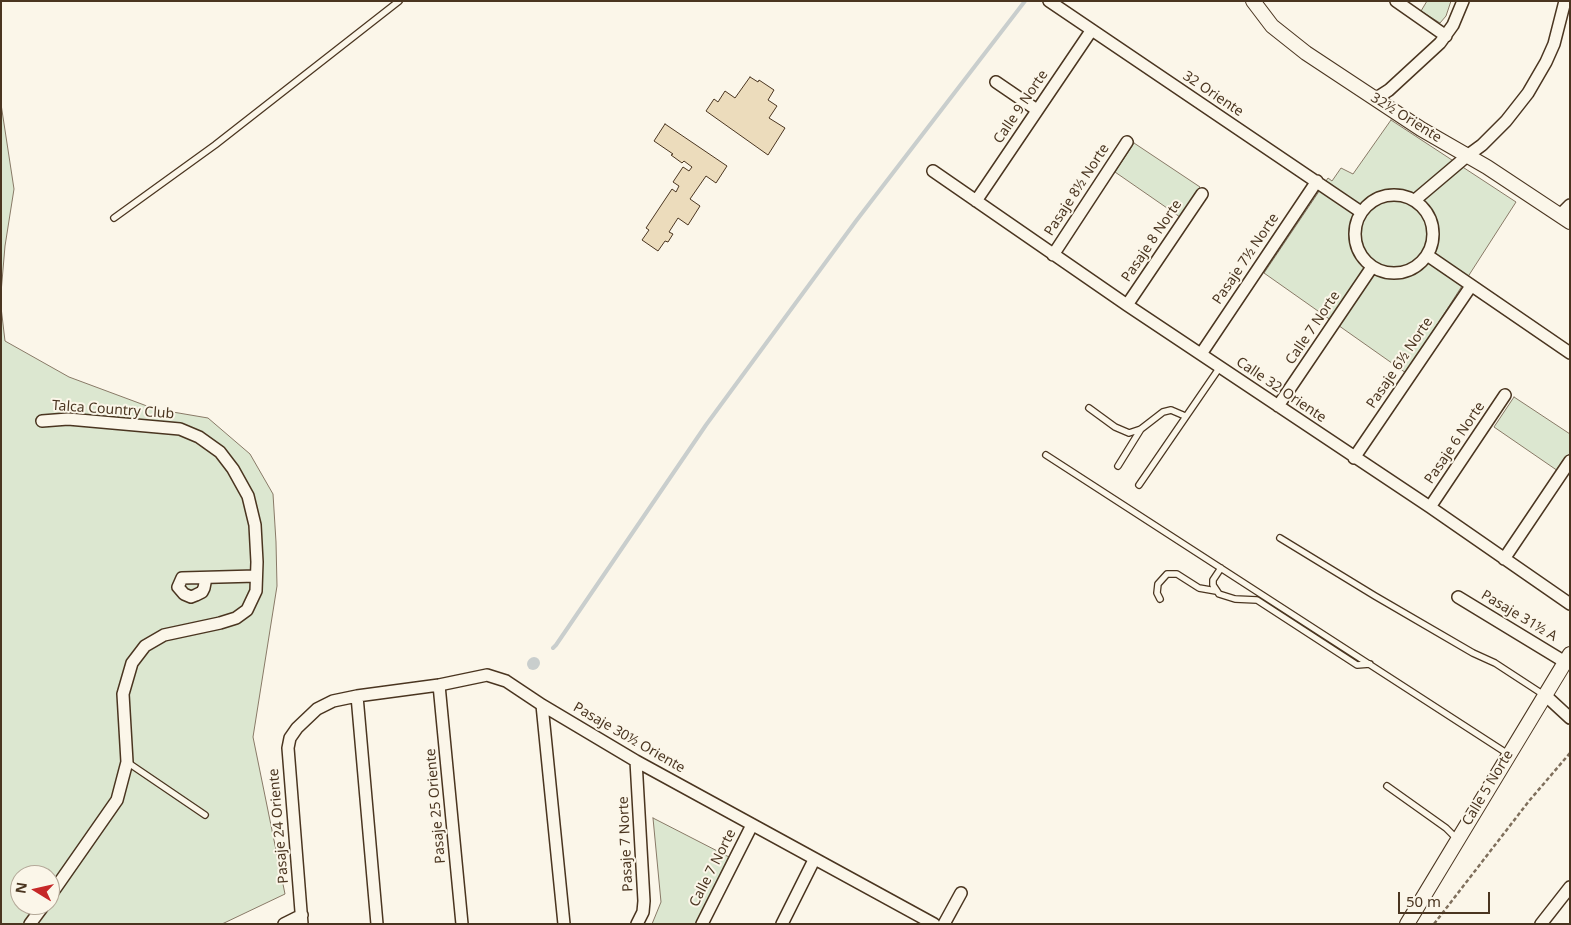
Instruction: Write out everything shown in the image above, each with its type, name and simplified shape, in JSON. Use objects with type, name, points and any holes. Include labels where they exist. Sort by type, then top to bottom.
[{"type":"street","name":"32 Oriente","points":[[1049,1],[1361,212]]},
{"type":"street","name":"32½ Oriente","points":[[1253,1],[1283,36],[1375,99],[1566,214]]},
{"type":"street","points":[[1396,1],[1446,36]]},
{"type":"street","points":[[1375,99],[1389,90],[1431,53],[1446,36],[1463,1]]},
{"type":"street","points":[[1415,200],[1482,145],[1506,121],[1528,93],[1538,78],[1554,44],[1565,1]]},
{"type":"street","name":"Calle 9 Norte","points":[[976,201],[1091,31]]},
{"type":"street","points":[[996,82],[1038,110]]},
{"type":"street","name":"Pasaje 8½ Norte","points":[[1053,254],[1127,142]]},
{"type":"street","name":"Calle 32 Oriente","points":[[933,171],[1127,305],[1430,507],[1570,604]]},
{"type":"street","name":"Pasaje 7½ Norte","points":[[1200,354],[1317,181]]},
{"type":"street","name":"Pasaje 8 Norte","points":[[1127,305],[1202,194]]},
{"type":"street","points":[[1386,195],[1401,195],[1415,200],[1422,206],[1431,221],[1433,239],[1427,255],[1414,268],[1406,272],[1389,273],[1372,267],[1362,256],[1355,242],[1356,226],[1361,212],[1372,201],[1386,195]]},
{"type":"street","points":[[1427,255],[1570,353]]},
{"type":"street","name":"Calle 7 Norte","points":[[1278,406],[1372,267]]},
{"type":"street","name":"Pasaje 6½ Norte","points":[[1354,458],[1471,286]]},
{"type":"street","name":"Pasaje 6 Norte","points":[[1430,507],[1504,395]]},
{"type":"street","name":"Talca Country Club","points":[[42,420],[68,419],[180,429],[199,437],[220,452],[233,469],[248,496],[255,525],[257,562],[256,590],[247,610],[236,618],[220,623],[164,635],[145,646],[132,664],[123,694],[127,762],[117,800],[60,882]]},
{"type":"street","points":[[1504,559],[1570,462]]},
{"type":"street","points":[[206,578],[256,576]]},
{"type":"street","name":"Pasaje 31½ A","points":[[1458,597],[1567,658]]},
{"type":"street","name":"Calle 5 Norte","points":[[1407,924],[1567,658]]},
{"type":"street","name":"Pasaje 30½ Oriente","points":[[297,728],[317,709],[333,701],[439,685],[487,675],[497,677],[636,761],[934,924]]},
{"type":"street","name":"Pasaje 25 Oriente","points":[[439,685],[462,924]]},
{"type":"street","points":[[1545,695],[1570,718]]},
{"type":"street","points":[[357,696],[376,924]]},
{"type":"street","points":[[542,705],[564,924]]},
{"type":"street","name":"Pasaje 24 Oriente","points":[[297,728],[290,738],[288,748],[302,920]]},
{"type":"street","name":"Pasaje 7 Norte","points":[[636,761],[644,901],[637,924]]},
{"type":"street","name":"Calle 7 Norte","points":[[702,924],[752,825]]},
{"type":"street","points":[[782,924],[814,860]]},
{"type":"street","points":[[1541,924],[1570,887]]},
{"type":"street","points":[[944,924],[961,893]]},
{"type":"street","points":[[284,924],[302,920]]},
{"type":"lane","points":[[114,218],[215,145],[399,1]]},
{"type":"lane","points":[[1139,485],[1220,367]]},
{"type":"lane","points":[[1089,408],[1115,428],[1129,433],[1141,429]]},
{"type":"lane","points":[[1118,466],[1141,429],[1162,412],[1171,410],[1185,416]]},
{"type":"lane","points":[[1046,454],[1508,754]]},
{"type":"lane","points":[[1280,538],[1464,648],[1495,663],[1545,695]]},
{"type":"lane","points":[[1216,591],[1213,580],[1221,568]]},
{"type":"lane","points":[[1160,599],[1157,592],[1158,584],[1167,574],[1177,574],[1199,588],[1216,591],[1219,594],[1235,599],[1257,600],[1357,666],[1370,664]]},
{"type":"lane","points":[[127,762],[205,815]]},
{"type":"lane","points":[[1387,786],[1446,828],[1457,839]]},
{"type":"path","points":[[1434,924],[1486,856],[1570,753]]},
{"type":"green space","points":[[1427,1],[1451,1],[1446,16],[1440,23],[1421,11]]},
{"type":"green space","points":[[1,104],[14,189],[5,246],[1,293]]},
{"type":"green space","points":[[1391,120],[1516,202],[1406,373],[1264,273],[1328,178],[1332,181],[1341,168],[1353,174]]},
{"type":"green space","points":[[1134,143],[1200,187],[1180,217],[1115,172]]},
{"type":"green space","points":[[1,307],[5,341],[69,377],[155,409],[208,418],[250,454],[273,494],[277,586],[253,737],[285,894],[222,924],[1,924]]},
{"type":"green space","points":[[1514,397],[1570,434],[1570,453],[1558,471],[1494,427]]},
{"type":"green space","points":[[653,818],[729,857],[698,924],[652,924],[661,902]]},
{"type":"building","points":[[750,77],[758,82],[759,80],[774,90],[768,100],[777,106],[769,118],[785,128],[768,155],[706,111],[714,99],[718,102],[725,91],[735,98]]},
{"type":"building","points":[[665,124],[727,166],[716,183],[706,176],[690,199],[700,206],[688,225],[678,218],[669,232],[673,234],[668,242],[665,241],[658,251],[642,240],[649,230],[646,228],[672,189],[676,192],[679,186],[673,182],[683,167],[689,171],[692,167],[684,161],[682,163],[671,155],[673,154],[654,141]]},
{"type":"waterway","points":[[553,648],[706,425],[856,221],[1025,1]]}]
